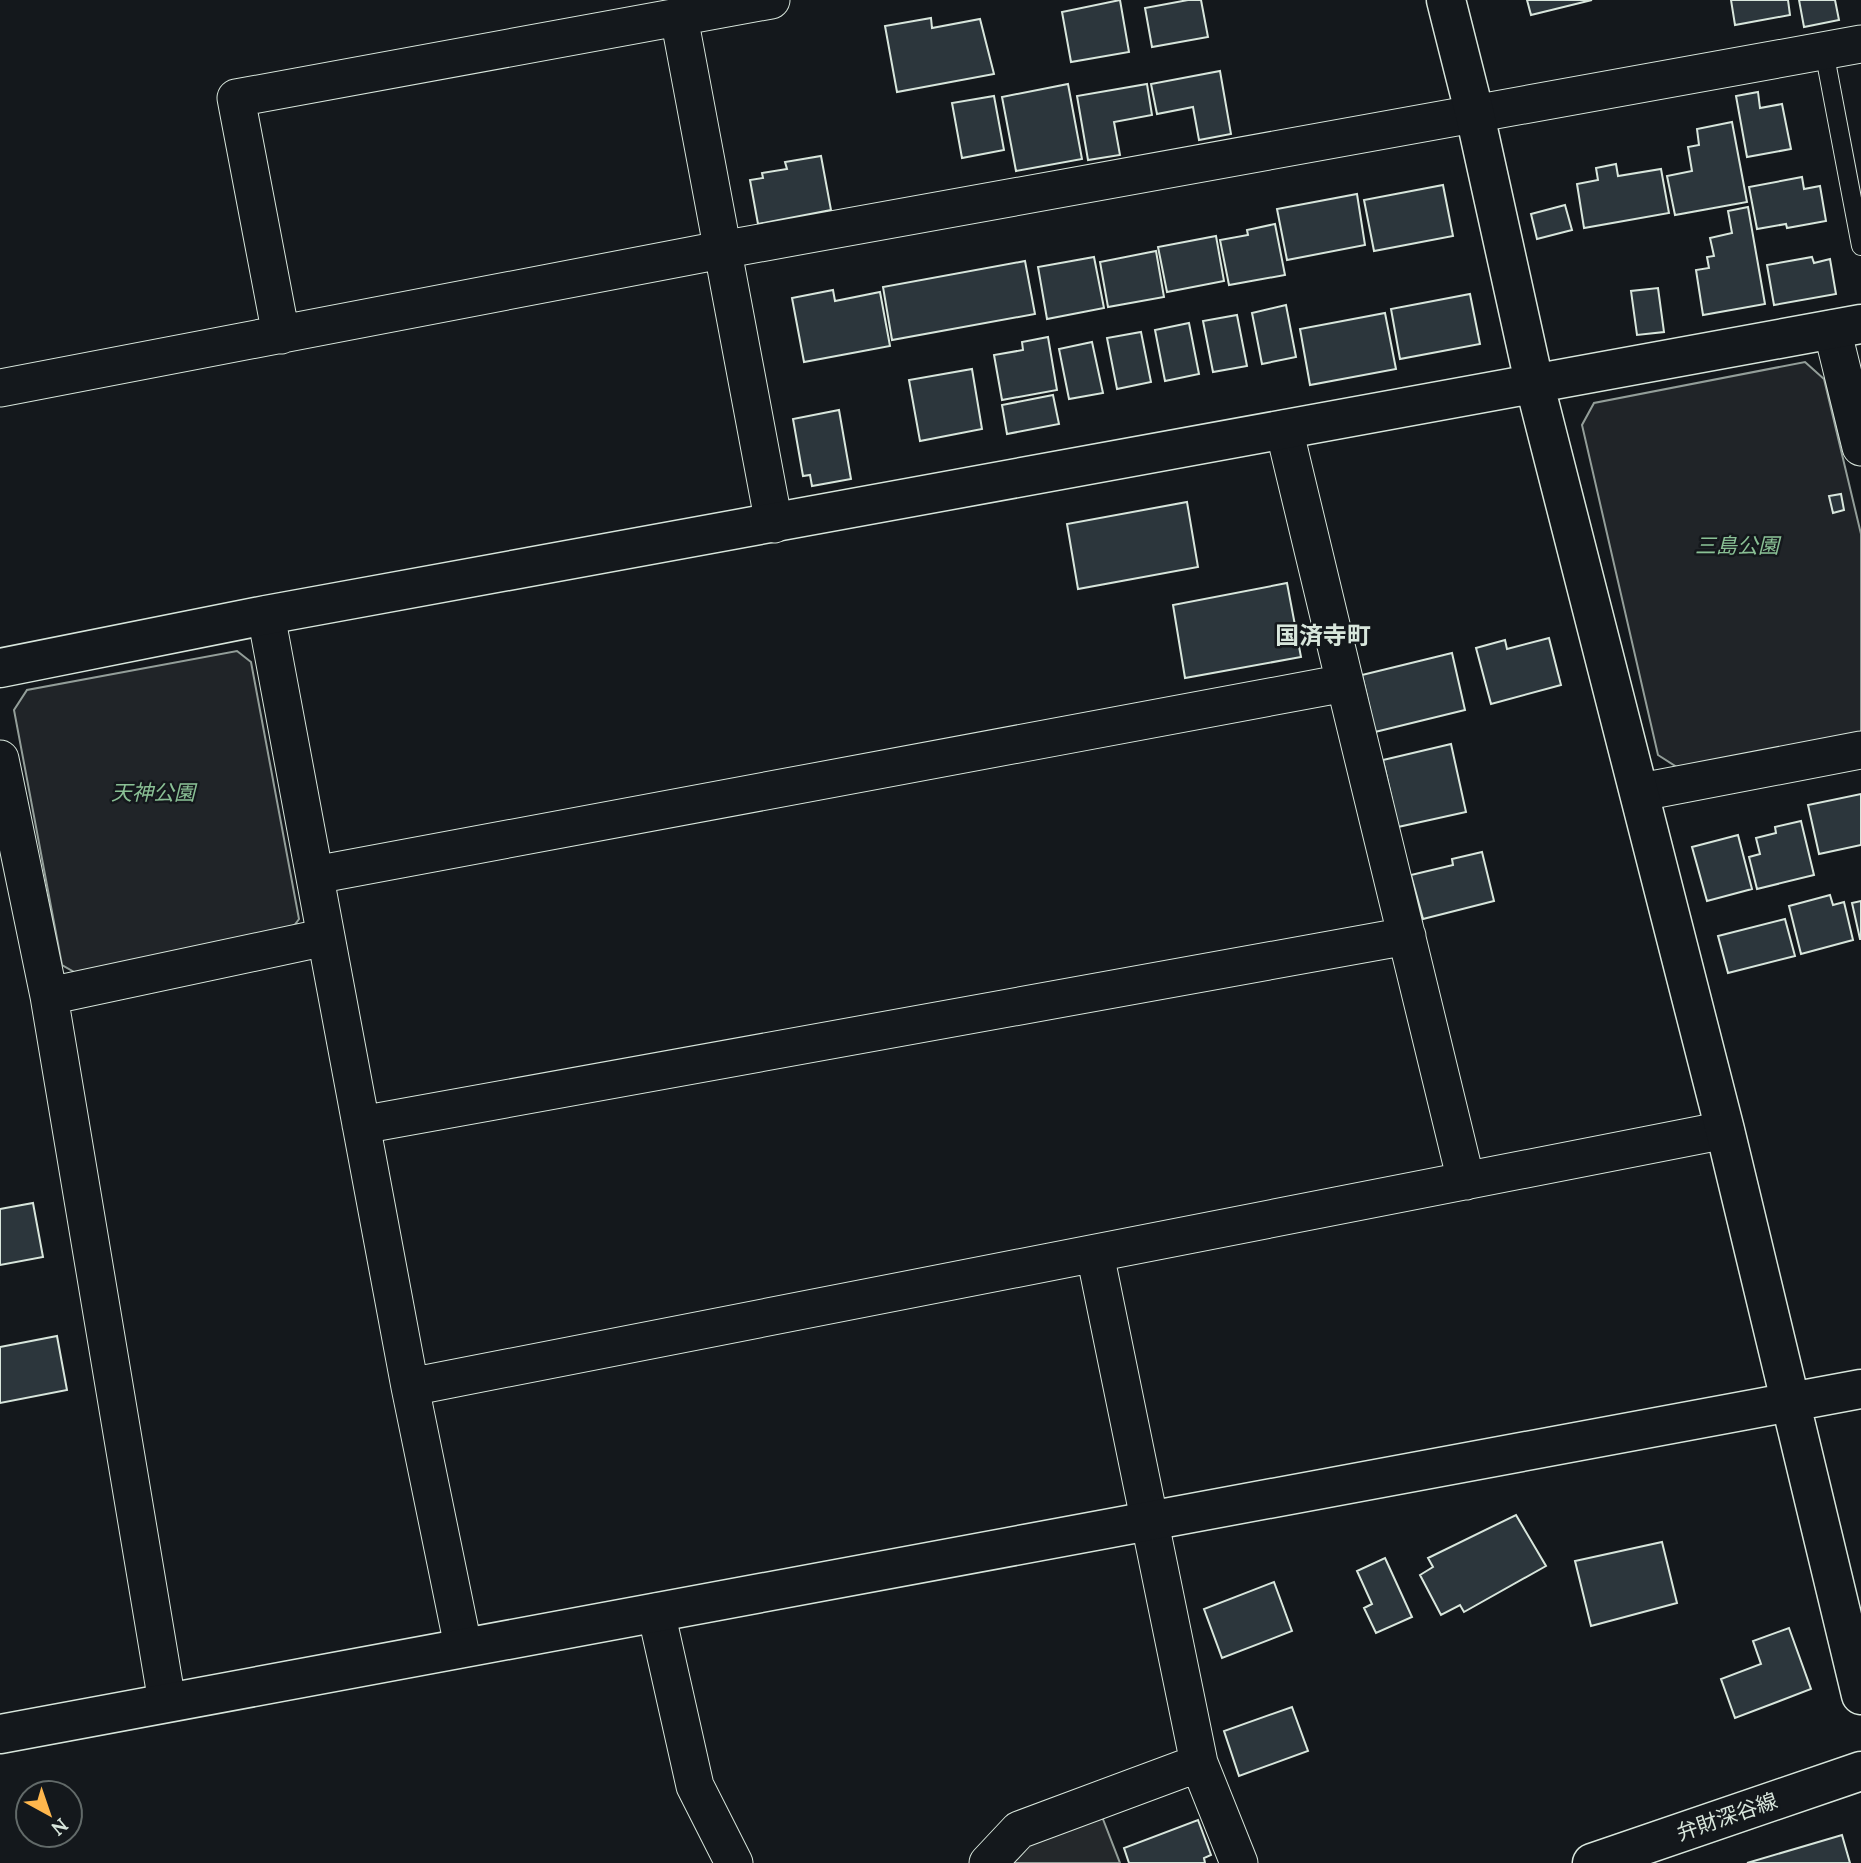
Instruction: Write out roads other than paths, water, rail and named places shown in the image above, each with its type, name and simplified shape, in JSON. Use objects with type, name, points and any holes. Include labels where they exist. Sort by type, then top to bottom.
[{"type":"street","points":[[281,335],[236,98],[771,0]]},
{"type":"street","points":[[1446,0],[1475,115],[1534,382],[1726,1130],[1861,1695]]},
{"type":"street","points":[[680,17],[721,250],[774,524]]},
{"type":"street","points":[[0,388],[721,250],[1861,44]]},
{"type":"street","points":[[0,668],[266,615],[1846,327],[1861,447]]},
{"type":"street","points":[[1284,429],[1466,1181]]},
{"type":"street","points":[[266,615],[410,1387],[463,1646]]},
{"type":"street","points":[[315,875],[1345,682]]},
{"type":"street","points":[[1641,792],[1861,750]]},
{"type":"street","points":[[0,759],[49,996],[167,1702]]},
{"type":"street","points":[[361,1125],[1407,936]]},
{"type":"street","points":[[49,996],[326,937]]},
{"type":"street","points":[[410,1387],[1726,1130]]},
{"type":"street","points":[[1095,1254],[1147,1522],[1199,1763],[1238,1863]]},
{"type":"street","points":[[0,1734],[463,1646],[1861,1389]]},
{"type":"street","points":[[656,1612],[695,1786],[734,1863]]},
{"type":"street","points":[[988,1863],[1019,1830],[1199,1763]]},
{"type":"street","name":"弁財深谷線","points":[[1592,1863],[1861,1770]]},
{"type":"lane","points":[[1824,51],[1861,246]]},
{"type":"district","name":"国済寺町","points":[[1323,636]]},
{"type":"park label","name":"三島公園","points":[[1737,546]]},
{"type":"park label","name":"天神公園","points":[[153,793]]}]
